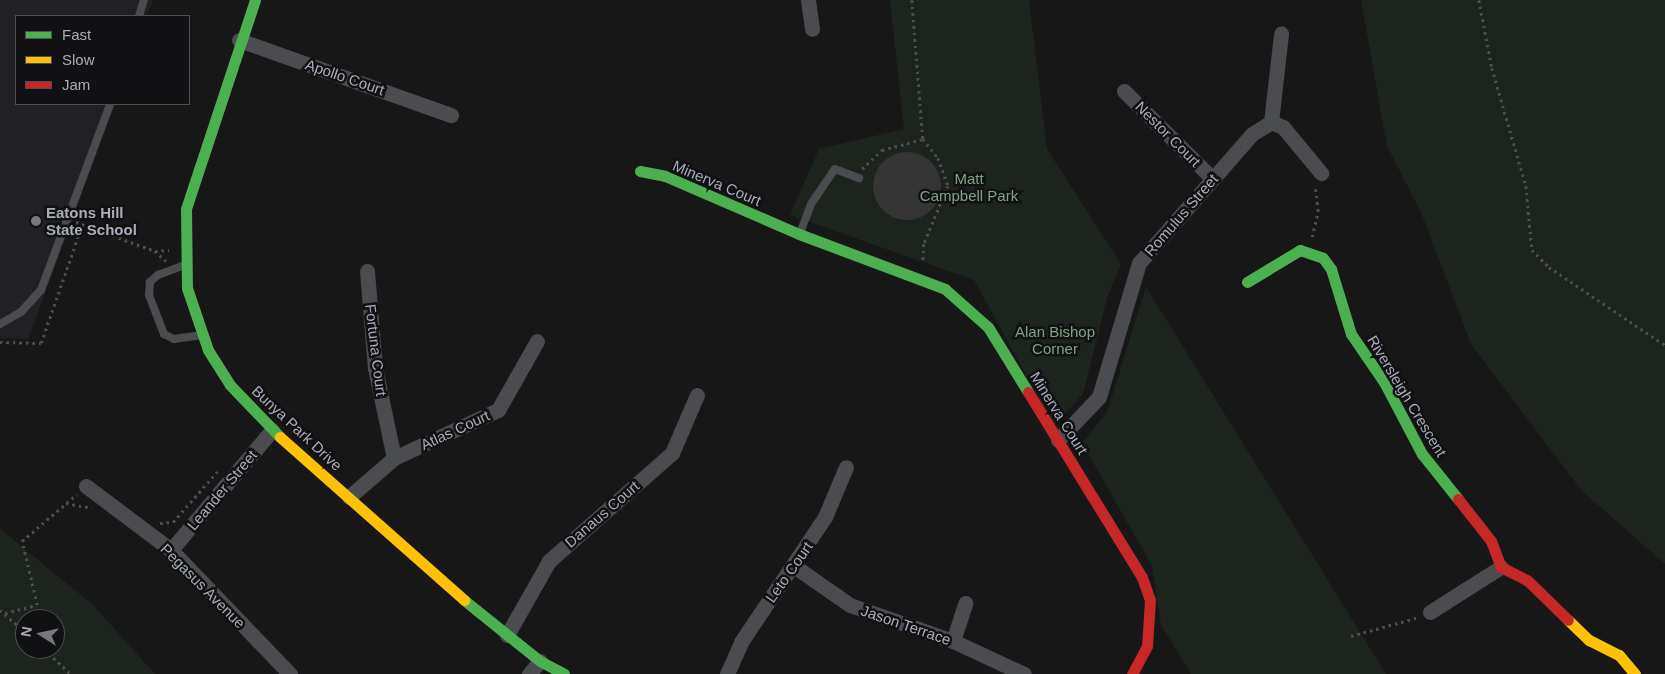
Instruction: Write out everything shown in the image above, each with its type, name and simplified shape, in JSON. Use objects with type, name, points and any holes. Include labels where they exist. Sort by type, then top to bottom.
[{"type":"street","name":"Bunya Park Drive","points":[[255,0],[239,40],[191,187],[184,265],[201,335],[230,385],[272,430],[507,635],[540,661],[564,674]]},
{"type":"street","points":[[808,0],[812,29]]},
{"type":"street","points":[[1281,34],[1271,122],[1283,127],[1320,173]]},
{"type":"street","name":"Apollo Court","points":[[239,40],[451,115]]},
{"type":"street","name":"Nestor Court","points":[[1124,91],[1212,178]]},
{"type":"street","name":"Romulus Street","points":[[1058,440],[1099,397],[1139,263],[1252,134],[1271,122]]},
{"type":"street","name":"Minerva Court","points":[[640,172],[665,176],[799,234],[922,279],[944,289],[988,327],[1142,577],[1150,600],[1147,646],[1132,674]]},
{"type":"street","points":[[1246,282],[1291,254],[1310,250]]},
{"type":"street","name":"Riversleigh Crescent","points":[[1310,250],[1331,269],[1351,334],[1384,382],[1422,454],[1485,532],[1501,567]]},
{"type":"street","name":"Fortuna Court","points":[[367,271],[375,368],[394,458]]},
{"type":"street","name":"Atlas Court","points":[[349,497],[394,458],[498,410],[537,341]]},
{"type":"street","name":"Danaus Court","points":[[507,635],[549,561],[672,453],[697,395]]},
{"type":"street","name":"Leander Street","points":[[171,550],[272,430]]},
{"type":"street","name":"Leto Court","points":[[727,674],[741,642],[794,566],[825,517],[846,467]]},
{"type":"street","name":"Pegasus Avenue","points":[[86,486],[171,550],[284,672]]},
{"type":"street","name":"Jason Terrace","points":[[794,566],[850,605],[953,641],[1024,674]]},
{"type":"street","points":[[1430,612],[1501,567],[1527,580],[1590,640],[1619,655],[1635,674]]},
{"type":"street","points":[[953,641],[964,603]]},
{"type":"street","points":[[530,674],[540,661]]},
{"type":"lane","points":[[139,15],[144,0]]},
{"type":"lane","points":[[0,324],[21,312],[42,290],[110,105]]},
{"type":"lane","points":[[799,234],[811,204],[835,169],[858,178]]},
{"type":"lane","points":[[184,265],[158,275],[150,282],[148,295],[164,334],[174,339],[201,335]]},
{"type":"path","points":[[912,0],[923,139],[945,171],[948,186],[924,244],[922,279]]},
{"type":"path","points":[[1478,0],[1492,68],[1526,186],[1532,250],[1548,267],[1665,345]]},
{"type":"path","points":[[858,178],[864,165],[882,150],[923,139]]},
{"type":"path","points":[[1310,250],[1319,191],[1311,182],[1320,173]]},
{"type":"path","points":[[74,222],[155,250],[169,250]]},
{"type":"path","points":[[0,342],[41,343],[82,225]]},
{"type":"path","points":[[155,250],[166,262]]},
{"type":"path","points":[[156,523],[173,522],[224,463]]},
{"type":"path","points":[[5,613],[37,605],[22,541],[86,486]]},
{"type":"path","points":[[0,610],[15,622]]},
{"type":"path","points":[[1351,636],[1408,622],[1430,612]]},
{"type":"path","points":[[55,659],[71,674]]},
{"type":"shaded area","name":"Eatons Hill State School","points":[[0,0],[153,0],[147,15],[15,15],[15,105],[115,105],[28,339],[0,338]]},
{"type":"green space","name":"Matt Campbell Park","points":[[890,0],[1029,0],[1047,149],[1121,264],[1108,295],[1083,394],[1054,426],[974,280],[790,215],[819,149],[904,129]]},
{"type":"green space","points":[[1361,0],[1665,0],[1665,564],[1582,491],[1471,344],[1422,215],[1387,146]]},
{"type":"green space","points":[[1146,287],[1386,674],[1191,674],[1161,625],[1152,566],[1082,443],[1107,412]]},
{"type":"green space","points":[[0,529],[92,604],[155,674],[0,674]]},
{"type":"building","points":[[914,152],[926,158],[935,167],[941,179],[939,199],[931,210],[914,220],[900,220],[883,210],[875,199],[873,179],[883,162],[894,154]]},
{"type":"traffic: fast","points":[[255,0],[186,209],[187,288],[208,350],[230,385],[280,437]]},
{"type":"traffic: fast","points":[[640,171],[665,176],[799,234],[945,289],[988,327],[1028,392]]},
{"type":"traffic: fast","points":[[1247,282],[1300,250],[1323,258],[1331,269],[1351,334],[1384,382],[1422,454],[1458,499]]},
{"type":"traffic: fast","points":[[464,600],[540,661],[564,674]]},
{"type":"traffic: slow","points":[[280,437],[464,600]]},
{"type":"traffic: slow","points":[[1568,620],[1589,640],[1619,655],[1635,674]]},
{"type":"traffic: jam","points":[[1028,392],[1142,577],[1150,600],[1147,646],[1132,674]]},
{"type":"traffic: jam","points":[[1458,499],[1491,541],[1501,567],[1527,580],[1568,620]]},
{"type":"place","name":"Eatons Hill State School","points":[[36,221]]},
{"type":"park label","name":"Alan Bishop Corner","points":[[1055,340]]}]
